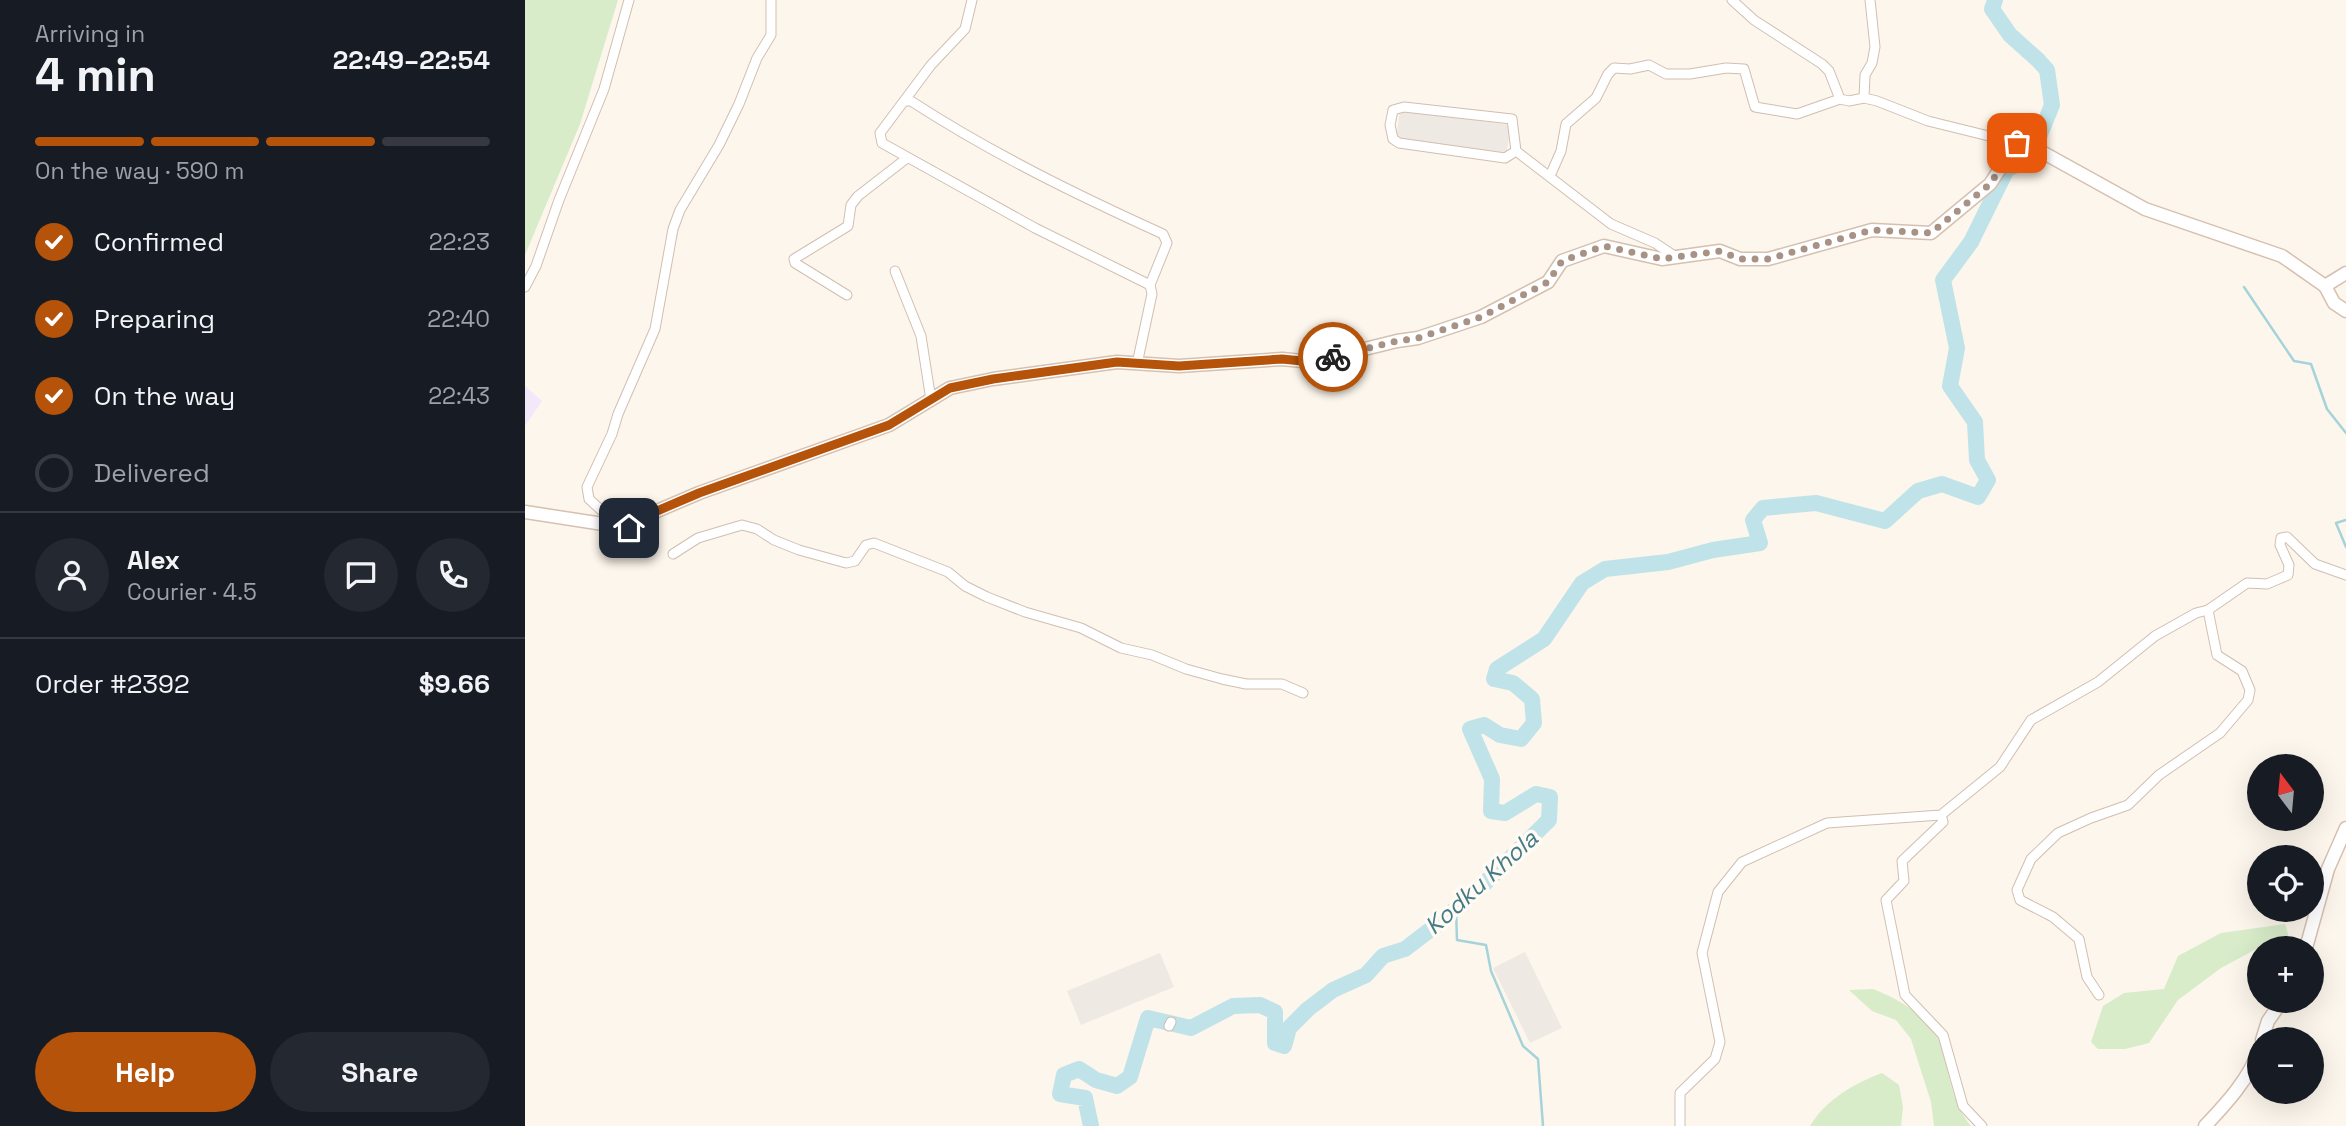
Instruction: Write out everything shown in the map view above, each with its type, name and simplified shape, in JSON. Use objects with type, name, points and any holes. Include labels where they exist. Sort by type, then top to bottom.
[{"type":"street","points":[[525,287],[536,266],[559,200],[604,89],[629,0]]},
{"type":"street","points":[[636,520],[601,510],[589,499],[587,487],[655,329],[673,229],[680,210],[725,133],[757,58],[771,35],[771,0]]},
{"type":"street","points":[[972,0],[965,29],[931,65],[880,133],[880,139],[907,158],[1035,228],[1150,285]]},
{"type":"street","points":[[1732,0],[1754,20],[1822,64],[1829,71],[1840,99]]},
{"type":"street","points":[[1864,98],[1865,75],[1872,63],[1875,47],[1870,0]]},
{"type":"street","points":[[1550,176],[1560,151],[1566,124],[1595,98],[1614,68],[1630,69],[1649,65],[1666,74],[1690,74],[1726,68],[1744,69],[1755,107],[1797,114],[1840,99],[1849,101],[1864,98],[1928,121],[2021,144],[2042,152],[2145,209],[2282,256],[2325,286],[2334,303],[2346,311]]},
{"type":"street","points":[[906,101],[911,101],[1052,182],[1163,234],[1167,243],[1150,285],[1152,293],[1137,363]]},
{"type":"street","points":[[1516,150],[1505,158],[1399,144],[1393,139],[1390,125],[1393,110],[1403,107],[1513,119],[1516,150],[1611,225],[1655,243],[1676,257]]},
{"type":"street","points":[[525,512],[629,528],[636,520],[699,493],[889,425],[950,388],[993,379],[1117,362],[1179,366],[1282,359],[1312,362],[1418,338],[1481,317],[1548,282],[1562,261],[1604,246],[1662,259],[1720,251],[1740,259],[1768,259],[1872,230],[1931,233],[1990,184],[2021,144]]},
{"type":"street","points":[[847,295],[795,263],[795,259],[848,226],[851,205],[858,196],[907,158]]},
{"type":"street","points":[[895,271],[921,336],[931,400]]},
{"type":"street","points":[[2325,286],[2346,273]]},
{"type":"street","points":[[673,554],[698,538],[742,525],[757,529],[774,540],[799,550],[846,563],[855,561],[866,545],[874,543],[949,572],[965,586],[987,597],[1025,612],[1081,628],[1121,648],[1152,655],[1186,669],[1222,679],[1246,684],[1282,684],[1303,693]]},
{"type":"street","points":[[1680,1126],[1680,1093],[1715,1059],[1720,1042],[1702,953],[1718,892],[1742,862],[1827,823],[1941,815],[2000,767],[2031,720],[2098,682],[2155,636],[2196,613],[2208,610],[2247,583],[2267,584],[2288,575],[2289,565],[2280,545],[2281,538],[2287,537],[2315,564],[2346,575]]},
{"type":"street","points":[[2099,995],[2087,977],[2079,939],[2053,916],[2020,900],[2017,890],[2031,859],[2058,833],[2128,805],[2159,775],[2220,733],[2248,700],[2250,690],[2242,671],[2217,655],[2208,610]]},
{"type":"street","points":[[1941,815],[1943,822],[1902,861],[1904,881],[1886,900],[1905,995],[1943,1035],[1963,1106],[1982,1126]]},
{"type":"street","points":[[2309,936],[2328,869],[2346,828]]},
{"type":"street","points":[[2205,1126],[2220,1111],[2247,1074]]},
{"type":"shaded area","points":[[1400,110],[1511,125],[1506,156],[1396,140]]},
{"type":"shaded area","points":[[525,386],[542,401],[525,426]]},
{"type":"shaded area","points":[[1525,952],[1562,1028],[1530,1043],[1493,968]]},
{"type":"shaded area","points":[[1160,953],[1174,987],[1081,1025],[1067,991]]},
{"type":"green space","points":[[525,0],[618,0],[580,124],[525,255]]},
{"type":"green space","points":[[2285,924],[2288,936],[2247,936],[2247,954],[2221,968],[2178,1000],[2149,1043],[2125,1049],[2098,1049],[2091,1042],[2103,1006],[2124,993],[2164,989],[2178,956],[2221,933]]},
{"type":"green space","points":[[1873,989],[1905,1005],[1932,1030],[1943,1051],[1956,1099],[1971,1126],[1934,1126],[1931,1102],[1911,1039],[1896,1020],[1872,1011],[1849,990]]},
{"type":"green space","points":[[1882,1073],[1899,1085],[1903,1107],[1901,1126],[1810,1126],[1832,1100]]},
{"type":"waterway","name":"Kodku Khola","points":[[1091,1126],[1085,1098],[1060,1094],[1064,1075],[1079,1069],[1096,1080],[1117,1086],[1130,1077],[1148,1018],[1191,1028],[1233,1006],[1260,1005],[1275,1012],[1275,1043],[1284,1046],[1289,1028],[1308,1009],[1333,990],[1366,975],[1383,956],[1405,949],[1439,923],[1482,886],[1549,820],[1550,797],[1536,794],[1505,813],[1491,811],[1492,779],[1470,729],[1484,725],[1500,735],[1521,739],[1534,723],[1532,699],[1513,683],[1494,679],[1497,669],[1544,639],[1582,583],[1605,569],[1668,562],[1713,550],[1760,543],[1753,520],[1763,508],[1816,503],[1885,521],[1918,491],[1942,484],[1978,497],[1988,480],[1977,460],[1975,422],[1950,386],[1957,348],[1943,280],[1971,242],[2007,169],[2030,159],[2052,105],[2047,70],[2010,35],[1992,9],[1995,0]]},
{"type":"waterway","points":[[2244,287],[2294,361],[2311,364],[2327,409],[2346,433]]},
{"type":"waterway","points":[[2346,520],[2336,523],[2346,547]]},
{"type":"waterway","points":[[1456,909],[1457,940],[1486,945],[1491,971],[1523,1046],[1538,1059],[1543,1126]]},
{"type":"way so far","points":[[1333,357],[1418,338],[1481,317],[1548,282],[1562,261],[1604,246],[1662,259],[1720,251],[1740,259],[1768,259],[1872,230],[1931,233],[1990,184],[2017,143]]},
{"type":"route","points":[[629,528],[636,520],[699,493],[889,425],[950,388],[993,379],[1117,362],[1179,366],[1282,359],[1312,362],[1333,357]]}]
